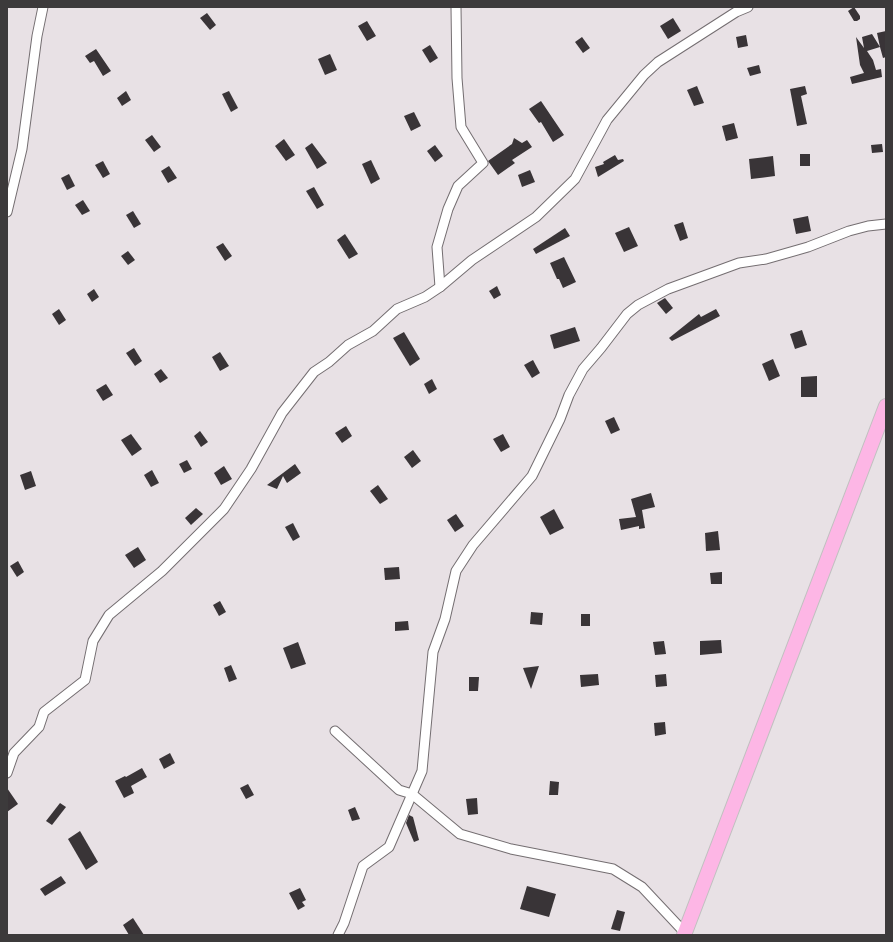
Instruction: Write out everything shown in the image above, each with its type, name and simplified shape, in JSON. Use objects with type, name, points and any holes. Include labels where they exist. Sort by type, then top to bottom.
[{"type":"main road","points":[[685,934],[886,406]]},
{"type":"street","points":[[7,212],[22,149],[37,36],[43,7]]},
{"type":"street","points":[[440,287],[437,247],[448,209],[458,186],[483,163],[461,127],[457,78],[456,7]]},
{"type":"street","points":[[7,773],[14,752],[39,727],[44,712],[85,680],[93,641],[109,615],[162,572],[224,509],[251,469],[282,413],[314,372],[330,362],[348,345],[373,332],[396,309],[425,297],[440,287],[472,260],[536,217],[575,179],[607,120],[644,75],[658,62],[736,12],[748,7]]},
{"type":"street","points":[[338,935],[344,923],[363,866],[389,847],[422,771],[432,652],[445,619],[456,571],[473,545],[532,476],[583,368],[601,348],[626,314],[638,305],[679,284],[739,263],[766,259],[808,247],[849,231],[868,226],[886,224]]},
{"type":"street","points":[[335,731],[398,790],[412,794],[460,834],[511,849],[613,869],[642,887],[685,934]]},
{"type":"building","points":[[854,7],[860,16],[860,19],[857,21],[854,21],[848,11]]},
{"type":"building","points":[[207,13],[216,25],[210,30],[200,18]]},
{"type":"building","points":[[673,18],[681,31],[668,39],[660,26]]},
{"type":"building","points":[[367,21],[376,36],[367,41],[358,26]]},
{"type":"building","points":[[886,31],[886,57],[883,58],[877,33]]},
{"type":"building","points":[[872,34],[880,47],[867,51],[873,60],[876,70],[881,69],[882,77],[852,84],[850,77],[864,73],[860,65],[856,37],[864,48],[862,37]]},
{"type":"building","points":[[746,35],[748,46],[738,48],[736,37]]},
{"type":"building","points":[[582,37],[590,48],[583,53],[575,42]]},
{"type":"building","points":[[430,45],[438,58],[430,63],[422,50]]},
{"type":"building","points":[[96,49],[111,71],[103,76],[94,61],[90,63],[85,56]]},
{"type":"building","points":[[330,54],[337,70],[325,75],[318,59]]},
{"type":"building","points":[[759,65],[761,73],[750,76],[747,68]]},
{"type":"building","points":[[697,86],[704,103],[694,106],[687,90]]},
{"type":"building","points":[[805,86],[807,94],[801,96],[807,124],[797,126],[790,89]]},
{"type":"building","points":[[126,91],[131,100],[122,106],[117,98]]},
{"type":"building","points":[[229,91],[238,108],[231,112],[222,94]]},
{"type":"building","points":[[541,101],[564,135],[553,142],[541,122],[539,123],[529,109]]},
{"type":"building","points":[[414,112],[421,126],[411,131],[404,116]]},
{"type":"building","points":[[734,123],[738,138],[726,141],[722,126]]},
{"type":"building","points":[[152,135],[161,147],[154,152],[145,140]]},
{"type":"building","points":[[514,138],[522,143],[527,140],[532,147],[512,160],[515,163],[498,175],[488,161],[512,144]]},
{"type":"building","points":[[284,139],[295,155],[286,161],[275,146]]},
{"type":"building","points":[[312,143],[327,163],[317,169],[305,148]]},
{"type":"building","points":[[882,144],[883,152],[872,153],[871,145]]},
{"type":"building","points":[[435,145],[443,156],[435,162],[427,151]]},
{"type":"building","points":[[800,154],[810,154],[810,166],[800,166]]},
{"type":"building","points":[[615,155],[618,160],[623,159],[624,161],[598,177],[595,167],[604,164],[603,162]]},
{"type":"building","points":[[773,156],[775,176],[751,179],[749,159]]},
{"type":"building","points":[[371,160],[380,179],[371,184],[362,164]]},
{"type":"building","points":[[103,161],[110,174],[103,178],[95,165]]},
{"type":"building","points":[[169,166],[177,178],[168,183],[161,171]]},
{"type":"building","points":[[530,170],[535,182],[522,187],[518,175]]},
{"type":"building","points":[[69,174],[75,186],[67,190],[61,178]]},
{"type":"building","points":[[314,187],[324,205],[317,209],[306,191]]},
{"type":"building","points":[[83,200],[90,211],[82,215],[75,205]]},
{"type":"building","points":[[133,211],[141,224],[134,228],[126,215]]},
{"type":"building","points":[[808,216],[811,231],[796,234],[793,219]]},
{"type":"building","points":[[683,222],[688,238],[680,241],[674,225]]},
{"type":"building","points":[[629,227],[638,246],[624,252],[615,233]]},
{"type":"building","points":[[565,228],[570,236],[536,254],[533,249]]},
{"type":"building","points":[[345,234],[358,254],[349,259],[337,240]]},
{"type":"building","points":[[223,243],[232,256],[225,261],[216,247]]},
{"type":"building","points":[[128,251],[135,260],[128,265],[121,256]]},
{"type":"building","points":[[564,257],[576,282],[563,288],[550,263]]},
{"type":"building","points":[[497,286],[501,295],[494,299],[489,291]]},
{"type":"building","points":[[94,289],[99,297],[92,302],[87,294]]},
{"type":"building","points":[[665,298],[673,308],[666,314],[657,303]]},
{"type":"building","points":[[59,309],[66,320],[59,325],[52,314]]},
{"type":"building","points":[[716,309],[720,316],[672,341],[669,338],[699,314],[701,317]]},
{"type":"building","points":[[575,327],[580,341],[554,349],[550,335]]},
{"type":"building","points":[[802,330],[807,345],[795,349],[790,334]]},
{"type":"building","points":[[404,332],[420,359],[410,366],[393,338]]},
{"type":"building","points":[[134,348],[142,361],[135,366],[126,353]]},
{"type":"building","points":[[220,352],[229,366],[220,371],[212,357]]},
{"type":"building","points":[[773,359],[780,376],[769,381],[762,364]]},
{"type":"building","points":[[533,360],[540,373],[532,378],[524,365]]},
{"type":"building","points":[[161,369],[168,378],[160,383],[154,374]]},
{"type":"building","points":[[817,376],[817,397],[801,397],[801,377]]},
{"type":"building","points":[[432,379],[437,389],[429,394],[424,384]]},
{"type":"building","points":[[106,384],[113,395],[103,401],[96,390]]},
{"type":"building","points":[[614,417],[620,430],[611,434],[605,421]]},
{"type":"building","points":[[346,426],[352,436],[342,443],[335,433]]},
{"type":"building","points":[[200,431],[208,442],[201,447],[194,436]]},
{"type":"building","points":[[131,434],[142,449],[132,456],[121,440]]},
{"type":"building","points":[[503,434],[510,447],[501,452],[493,439]]},
{"type":"building","points":[[413,450],[421,461],[412,468],[404,457]]},
{"type":"building","points":[[187,460],[192,469],[184,473],[179,464]]},
{"type":"building","points":[[295,464],[301,473],[287,483],[283,476],[277,489],[267,485]]},
{"type":"building","points":[[224,466],[232,479],[221,485],[214,473]]},
{"type":"building","points":[[152,470],[159,483],[151,487],[144,475]]},
{"type":"building","points":[[31,471],[36,486],[25,490],[20,475]]},
{"type":"building","points":[[378,485],[388,499],[380,504],[370,491]]},
{"type":"building","points":[[651,493],[655,507],[642,510],[645,528],[639,529],[639,526],[621,530],[619,519],[636,517],[631,499]]},
{"type":"building","points":[[196,508],[203,514],[191,525],[185,518]]},
{"type":"building","points":[[554,509],[564,528],[550,535],[540,517]]},
{"type":"building","points":[[456,514],[464,526],[455,532],[447,520]]},
{"type":"building","points":[[293,523],[300,537],[293,541],[285,527]]},
{"type":"building","points":[[718,531],[720,550],[706,551],[705,533]]},
{"type":"building","points":[[138,547],[146,560],[134,568],[125,555]]},
{"type":"building","points":[[18,561],[24,572],[17,577],[10,566]]},
{"type":"building","points":[[399,567],[400,579],[385,580],[384,568]]},
{"type":"building","points":[[722,572],[722,584],[711,584],[710,573]]},
{"type":"building","points":[[220,601],[226,612],[219,616],[213,605]]},
{"type":"building","points":[[531,612],[543,613],[542,625],[530,624]]},
{"type":"building","points":[[581,614],[590,614],[590,626],[581,626]]},
{"type":"building","points":[[408,621],[409,630],[395,631],[395,622]]},
{"type":"building","points":[[721,640],[722,653],[700,655],[700,641]]},
{"type":"building","points":[[664,641],[666,654],[655,655],[653,642]]},
{"type":"building","points":[[298,642],[306,664],[291,669],[283,648]]},
{"type":"building","points":[[231,665],[237,679],[229,682],[224,668]]},
{"type":"building","points":[[539,666],[531,689],[523,668]]},
{"type":"building","points":[[598,674],[599,685],[581,687],[580,675]]},
{"type":"building","points":[[666,674],[667,686],[656,687],[655,675]]},
{"type":"building","points":[[469,677],[479,677],[478,691],[469,691]]},
{"type":"building","points":[[665,722],[666,734],[655,736],[654,723]]},
{"type":"building","points":[[170,753],[175,763],[164,769],[159,759]]},
{"type":"building","points":[[142,768],[147,777],[131,786],[134,793],[124,798],[115,781]]},
{"type":"building","points":[[550,781],[559,782],[558,795],[549,795]]},
{"type":"building","points":[[248,784],[254,795],[246,799],[240,788]]},
{"type":"building","points":[[7,788],[18,804],[7,812]]},
{"type":"building","points":[[477,798],[478,814],[468,815],[466,799]]},
{"type":"building","points":[[60,803],[66,807],[52,825],[46,821]]},
{"type":"building","points":[[355,807],[360,819],[352,821],[348,810]]},
{"type":"building","points":[[409,815],[413,817],[419,840],[414,842],[406,823]]},
{"type":"building","points":[[80,831],[98,862],[86,870],[68,839]]},
{"type":"building","points":[[61,876],[66,883],[45,896],[40,889]]},
{"type":"building","points":[[527,886],[556,894],[549,917],[520,909]]},
{"type":"building","points":[[300,888],[306,900],[302,902],[305,906],[298,910],[289,893]]},
{"type":"building","points":[[617,910],[625,912],[620,931],[611,929]]},
{"type":"building","points":[[133,918],[144,935],[129,935],[123,925]]}]
